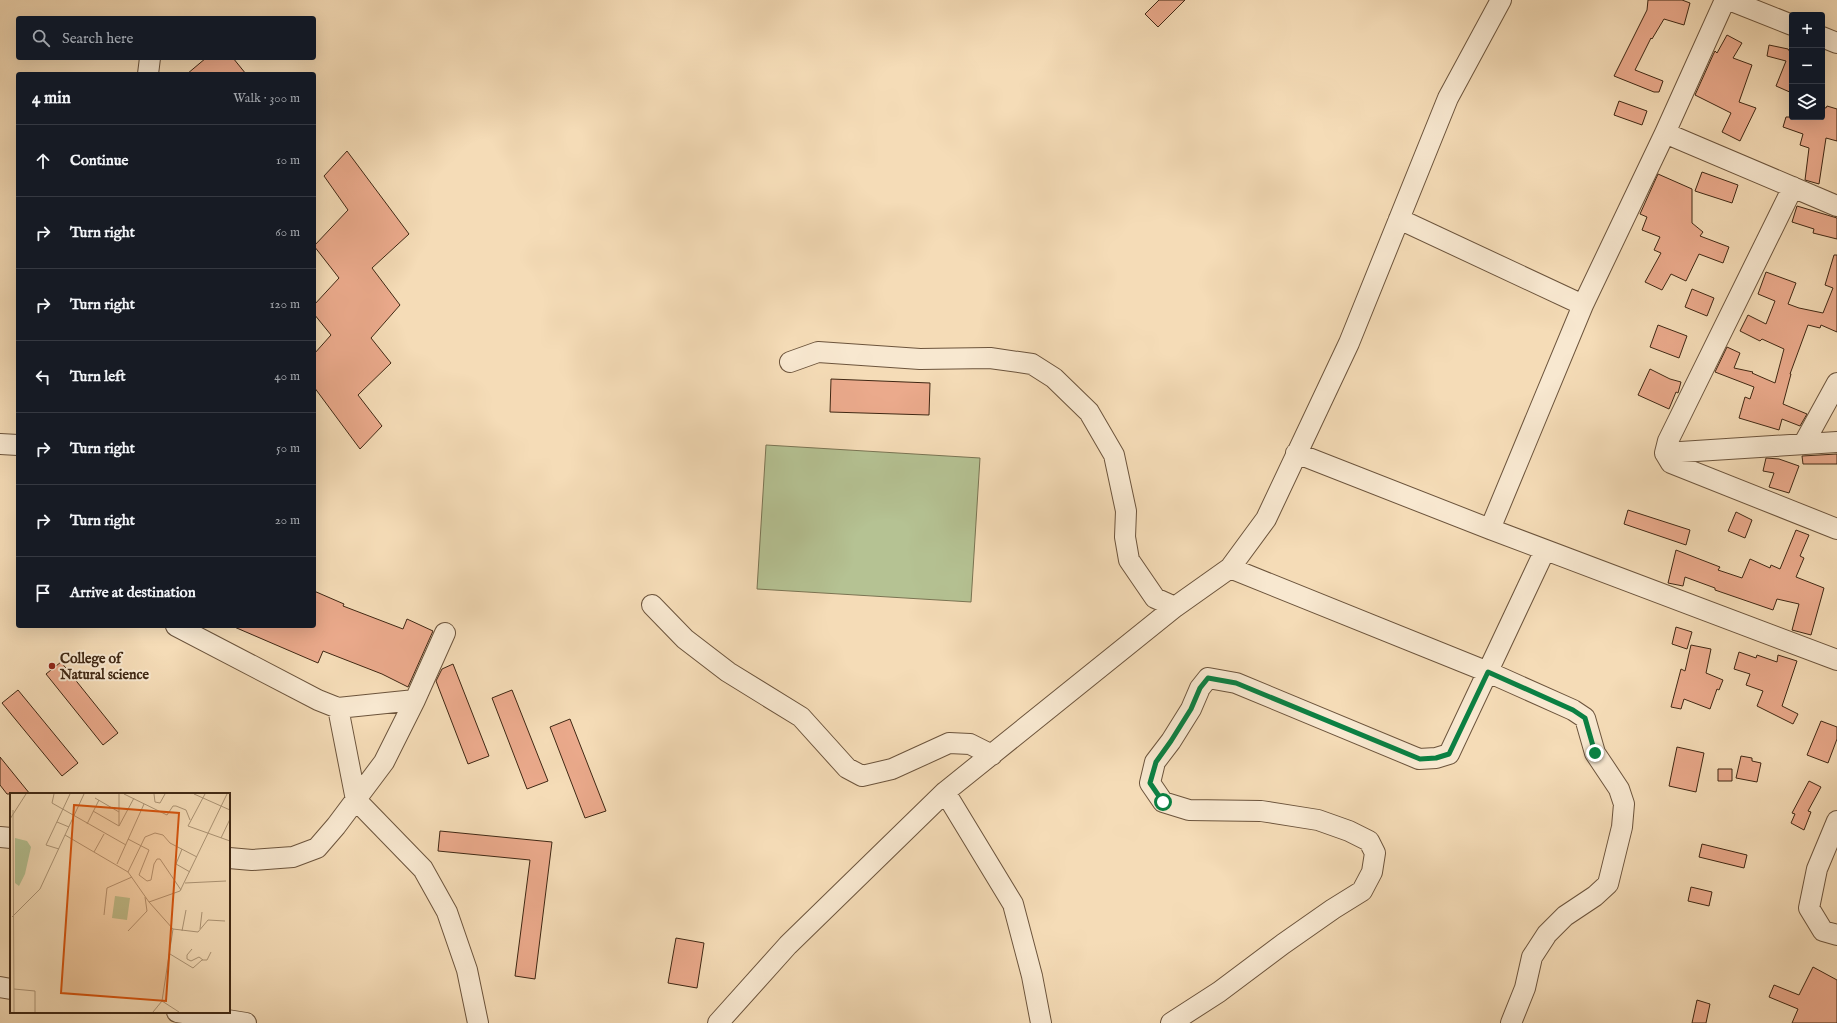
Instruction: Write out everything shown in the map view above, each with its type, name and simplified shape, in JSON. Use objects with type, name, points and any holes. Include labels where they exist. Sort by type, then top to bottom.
[{"type":"street","points":[[718,1023],[788,945],[945,792],[1175,607],[1230,568],[1266,519],[1349,343],[1448,98],[1501,0]]},
{"type":"street","points":[[1490,529],[1583,305],[1665,133],[1724,0]]},
{"type":"street","points":[[1729,0],[1789,24]]},
{"type":"street","points":[[1825,38],[1837,43]]},
{"type":"street","points":[[148,72],[150,60]]},
{"type":"street","points":[[1665,133],[1837,206]]},
{"type":"street","points":[[1793,187],[1668,440],[1665,453],[1671,463],[1836,527]]},
{"type":"street","points":[[1399,219],[1583,305]]},
{"type":"street","points":[[790,362],[818,352],[920,358],[990,358],[1032,364],[1048,375],[1089,412],[1114,455],[1126,511],[1125,537],[1129,560],[1155,598],[1175,607]]},
{"type":"street","points":[[1804,443],[1837,383]]},
{"type":"street","points":[[1665,453],[1837,442]]},
{"type":"street","points":[[0,444],[16,445]]},
{"type":"street","points":[[1296,453],[1490,529],[1837,660]]},
{"type":"street","points":[[1171,1023],[1219,992],[1333,908],[1362,891],[1372,872],[1374,854],[1369,841],[1349,831],[1318,820],[1261,811],[1189,810],[1163,802],[1150,783],[1156,762],[1191,709],[1200,688],[1208,678],[1236,683],[1420,759],[1436,758],[1449,754],[1545,550]]},
{"type":"street","points":[[1230,568],[1488,672],[1573,710],[1585,718],[1595,753],[1619,790],[1624,804],[1622,827],[1608,884],[1595,896],[1565,916],[1547,934],[1532,956],[1525,988],[1511,1023]]},
{"type":"street","points":[[652,605],[685,639],[728,672],[801,717],[847,768],[862,776],[892,769],[949,743],[970,744],[992,755]]},
{"type":"street","points":[[184,628],[209,634],[318,700],[338,708],[416,700]]},
{"type":"street","points":[[230,858],[252,860],[293,857],[317,848],[356,800],[384,762],[416,700],[446,633]]},
{"type":"street","points":[[338,708],[356,800],[423,869],[443,906],[467,970],[478,1023]]},
{"type":"street","points":[[945,792],[1013,904],[1032,976],[1041,1023]]},
{"type":"street","points":[[1837,821],[1817,869],[1809,908],[1823,931],[1837,935]]},
{"type":"street","points":[[0,837],[10,838]]},
{"type":"street","points":[[0,987],[10,989]]},
{"type":"street","points":[[183,1013],[246,1023]]},
{"type":"green space","points":[[766,445],[980,458],[971,602],[757,589]]},
{"type":"building","points":[[1159,0],[1185,0],[1158,27],[1145,14]]},
{"type":"building","points":[[1648,0],[1682,0],[1690,3],[1684,25],[1664,19],[1652,39],[1651,38],[1635,70],[1663,81],[1659,92],[1654,92],[1614,76],[1647,10]]},
{"type":"building","points":[[1727,35],[1742,43],[1733,58],[1752,65],[1739,102],[1756,108],[1740,141],[1722,132],[1731,113],[1695,95],[1715,51],[1717,53]]},
{"type":"building","points":[[1769,45],[1789,50],[1789,92],[1776,86],[1786,61],[1767,56]]},
{"type":"building","points":[[204,60],[235,60],[244,72],[189,72]]},
{"type":"building","points":[[1619,101],[1647,111],[1642,125],[1614,115]]},
{"type":"building","points":[[1827,106],[1837,109],[1837,141],[1826,138],[1819,184],[1805,180],[1809,148],[1800,145],[1803,134],[1783,127],[1786,117],[1789,117],[1789,120],[1825,120]]},
{"type":"building","points":[[347,151],[409,234],[372,268],[400,305],[371,338],[391,363],[358,395],[382,426],[360,449],[316,390],[316,352],[331,335],[316,316],[316,303],[339,278],[316,249],[316,244],[348,210],[324,176]]},
{"type":"building","points":[[1702,172],[1738,185],[1732,203],[1695,191]]},
{"type":"building","points":[[1658,174],[1692,189],[1692,223],[1703,232],[1700,236],[1729,247],[1723,263],[1699,254],[1686,281],[1671,274],[1662,290],[1645,282],[1661,253],[1654,250],[1660,237],[1642,230],[1647,217],[1640,214]]},
{"type":"building","points":[[1797,206],[1837,218],[1837,239],[1813,233],[1814,229],[1792,222]]},
{"type":"building","points":[[1834,255],[1837,255],[1837,332],[1821,325],[1820,328],[1808,325],[1790,374],[1783,404],[1807,414],[1800,426],[1782,419],[1779,430],[1739,418],[1745,397],[1750,399],[1754,387],[1715,372],[1727,347],[1740,353],[1734,368],[1753,372],[1752,373],[1775,383],[1784,349],[1762,339],[1760,341],[1740,331],[1748,315],[1766,324],[1775,301],[1758,294],[1766,272],[1796,283],[1788,304],[1823,313],[1833,288],[1825,285]]},
{"type":"building","points":[[1692,289],[1714,298],[1707,316],[1685,307]]},
{"type":"building","points":[[1658,325],[1687,336],[1679,358],[1650,347]]},
{"type":"building","points":[[1650,369],[1670,379],[1681,382],[1678,393],[1676,392],[1669,409],[1638,395]]},
{"type":"building","points":[[831,379],[930,383],[929,415],[830,412]]},
{"type":"building","points":[[1837,454],[1837,464],[1803,464],[1802,456]]},
{"type":"building","points":[[1766,458],[1779,459],[1799,466],[1789,493],[1769,487],[1774,473],[1763,471]]},
{"type":"building","points":[[1628,510],[1690,530],[1686,545],[1624,524]]},
{"type":"building","points":[[1736,512],[1752,520],[1745,538],[1728,531]]},
{"type":"building","points":[[1796,530],[1809,535],[1800,556],[1804,558],[1796,577],[1824,588],[1811,635],[1792,630],[1799,604],[1777,599],[1773,610],[1715,590],[1715,588],[1685,577],[1683,586],[1668,583],[1676,550],[1720,567],[1718,570],[1742,578],[1750,559],[1770,568],[1771,565],[1780,569]]},
{"type":"building","points":[[316,592],[344,604],[343,606],[403,629],[407,619],[433,631],[408,687],[382,674],[323,651],[318,663],[237,628],[316,628]]},
{"type":"building","points":[[1676,627],[1692,632],[1687,649],[1672,644]]},
{"type":"building","points":[[1691,645],[1711,649],[1706,673],[1723,680],[1719,690],[1717,689],[1710,709],[1684,699],[1681,709],[1671,707],[1681,669],[1685,671]]},
{"type":"building","points":[[1739,652],[1756,658],[1757,655],[1777,662],[1778,655],[1797,661],[1782,706],[1798,714],[1793,724],[1757,706],[1763,691],[1746,685],[1750,674],[1734,669]]},
{"type":"building","points":[[61,662],[118,733],[103,745],[46,674]]},
{"type":"building","points":[[453,664],[489,756],[468,764],[436,681],[442,669]]},
{"type":"building","points":[[18,690],[78,763],[62,776],[2,703]]},
{"type":"building","points":[[512,690],[548,781],[527,789],[492,698]]},
{"type":"building","points":[[570,719],[606,811],[585,818],[550,727]]},
{"type":"building","points":[[1821,721],[1837,727],[1837,739],[1828,763],[1807,755]]},
{"type":"building","points":[[1677,747],[1704,753],[1696,792],[1669,786]]},
{"type":"building","points":[[1741,756],[1752,758],[1752,761],[1761,763],[1757,782],[1736,778]]},
{"type":"building","points":[[0,757],[29,793],[7,794],[0,785]]},
{"type":"building","points":[[1718,769],[1732,769],[1732,781],[1718,781]]},
{"type":"building","points":[[1809,781],[1821,787],[1808,811],[1811,812],[1804,830],[1791,823],[1795,814],[1792,813]]},
{"type":"building","points":[[440,831],[552,842],[535,979],[515,976],[530,860],[438,851]]},
{"type":"building","points":[[1702,844],[1747,855],[1744,868],[1699,857]]},
{"type":"building","points":[[1691,887],[1712,892],[1709,906],[1688,901]]},
{"type":"building","points":[[676,938],[704,943],[697,988],[668,983]]},
{"type":"building","points":[[1813,967],[1837,980],[1837,1023],[1792,1023],[1798,1009],[1769,997],[1774,985],[1799,995]]},
{"type":"building","points":[[1697,1000],[1710,1004],[1706,1023],[1692,1023]]},
{"type":"place","name":"College of Natural science","points":[[52,666]]},
{"type":"route","points":[[1163,802],[1150,783],[1156,762],[1191,709],[1200,688],[1208,678],[1236,683],[1420,759],[1436,758],[1449,754],[1488,672],[1573,710],[1585,718],[1595,753]]}]
